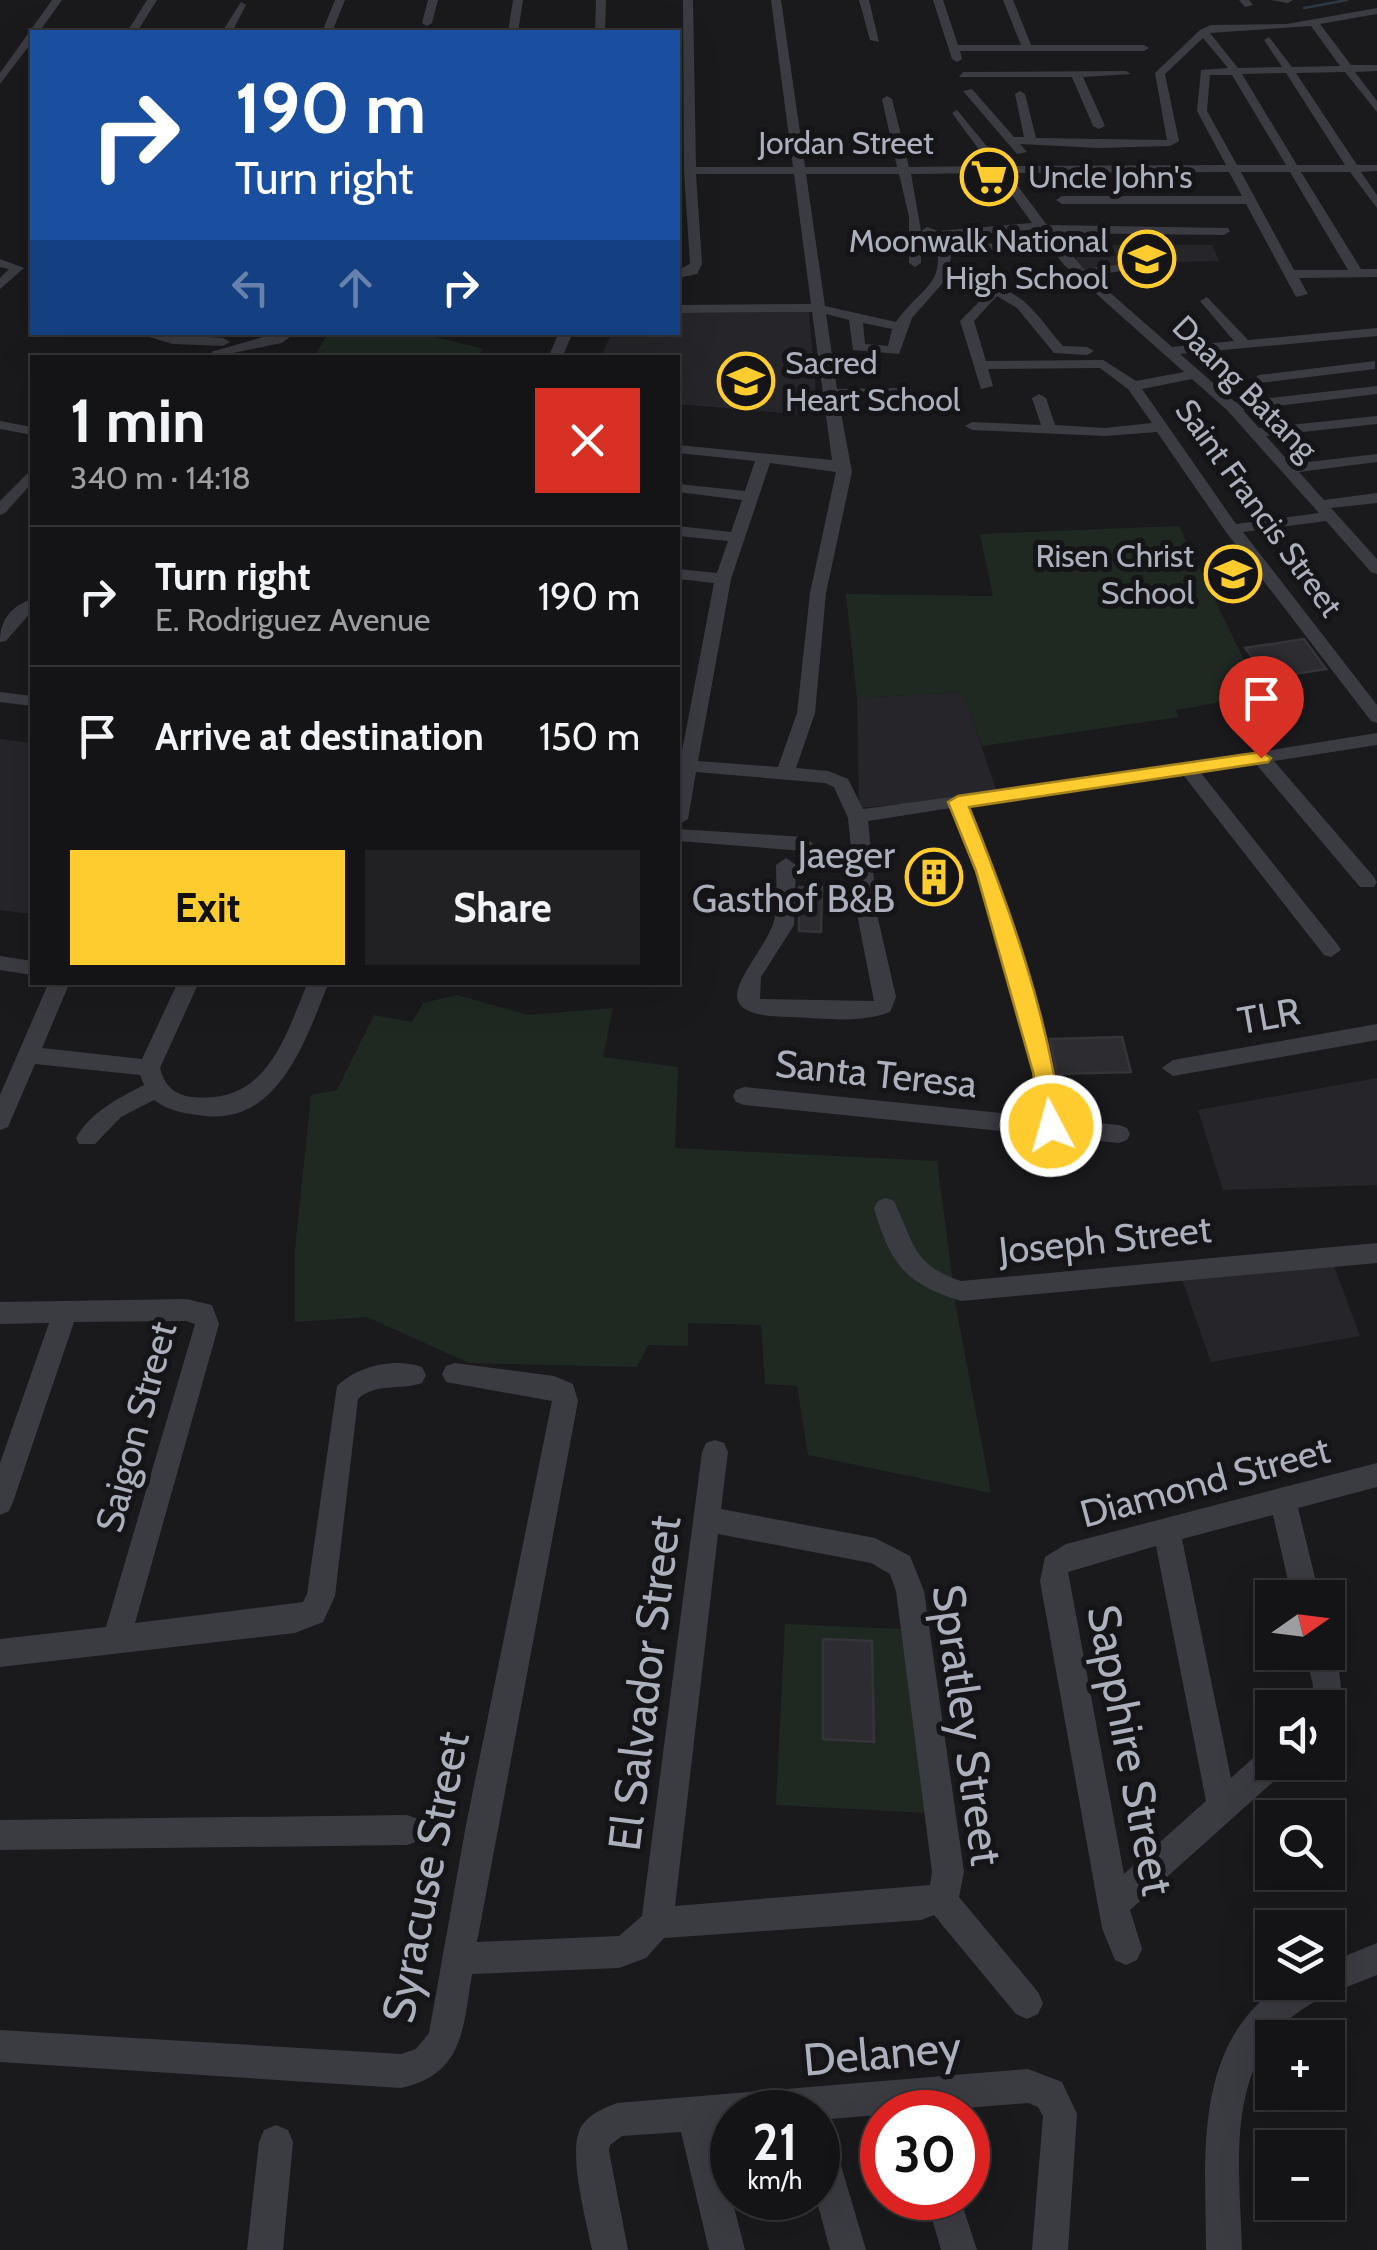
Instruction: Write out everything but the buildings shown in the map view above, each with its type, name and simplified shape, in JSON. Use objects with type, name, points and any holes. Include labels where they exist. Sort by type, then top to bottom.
[{"type":"street","points":[[37,30],[58,0]]},
{"type":"street","points":[[133,30],[152,0]]},
{"type":"street","points":[[329,30],[340,0]]},
{"type":"street","points":[[427,23],[434,0]]},
{"type":"street","points":[[513,30],[518,0]]},
{"type":"street","points":[[600,30],[601,0]]},
{"type":"street","points":[[680,274],[692,271],[696,264],[683,70],[688,0]]},
{"type":"street","points":[[776,0],[797,171],[844,472],[818,592],[803,729],[796,757],[784,773]]},
{"type":"street","points":[[864,0],[875,40]]},
{"type":"street","points":[[922,0],[938,1],[967,90],[1076,216]]},
{"type":"street","points":[[1008,0],[1027,48]]},
{"type":"street","points":[[1276,0],[1288,0]]},
{"type":"street","points":[[228,30],[241,4]]},
{"type":"street","points":[[1011,140],[1170,143],[1173,140],[1160,73],[1204,32],[1232,25],[1315,24],[1377,11]]},
{"type":"street","points":[[1364,14],[1377,30]]},
{"type":"street","points":[[1315,24],[1377,109]]},
{"type":"street","points":[[1204,32],[1232,68],[1357,274]]},
{"type":"street","points":[[7,73],[30,40]]},
{"type":"street","points":[[1270,40],[1377,204]]},
{"type":"street","points":[[953,48],[1144,48]]},
{"type":"street","points":[[1301,294],[1202,107],[1204,72],[1232,68],[1377,68]]},
{"type":"street","points":[[962,74],[1126,74]]},
{"type":"street","points":[[1076,74],[1099,126]]},
{"type":"street","points":[[1020,94],[1031,142]]},
{"type":"street","points":[[887,99],[915,225],[915,262]]},
{"type":"street","name":"Daang Batang","points":[[956,113],[1002,170],[1035,227],[1068,262],[1232,407],[1377,569]]},
{"type":"street","points":[[1049,185],[1234,169],[1377,168]]},
{"type":"street","name":"Jordan Street","points":[[690,171],[1002,170],[1049,185]]},
{"type":"street","points":[[1049,185],[1250,200]]},
{"type":"street","points":[[915,225],[937,235],[1035,227],[1224,231]]},
{"type":"street","points":[[1035,227],[1032,244],[1043,258]]},
{"type":"street","points":[[856,318],[856,344],[860,348],[894,352],[899,328],[944,278],[947,251],[937,235]]},
{"type":"street","points":[[947,251],[1032,244]]},
{"type":"street","points":[[0,263],[18,268],[0,285]]},
{"type":"street","points":[[1084,273],[1135,265]]},
{"type":"street","points":[[1292,274],[1377,274]]},
{"type":"street","points":[[986,386],[967,321],[997,291],[1022,306],[1057,348],[1087,351]]},
{"type":"street","points":[[1207,301],[1244,344]]},
{"type":"street","points":[[680,309],[817,308],[899,328]]},
{"type":"street","points":[[1172,351],[1377,332]]},
{"type":"street","points":[[1282,400],[1252,374],[1376,366],[1356,334]]},
{"type":"street","points":[[151,335],[220,346],[277,340],[285,335]]},
{"type":"street","points":[[980,364],[1106,364],[1132,386]]},
{"type":"street","name":"Saint Francis Street","points":[[1197,374],[1132,386],[1232,529],[1377,717]]},
{"type":"street","points":[[1232,407],[1377,390]]},
{"type":"street","points":[[830,393],[908,392]]},
{"type":"street","points":[[1039,398],[1050,428]]},
{"type":"street","points":[[1258,433],[1377,420]]},
{"type":"street","points":[[972,426],[1105,432],[1161,427]]},
{"type":"street","points":[[3,429],[30,431]]},
{"type":"street","points":[[680,449],[840,465]]},
{"type":"street","points":[[680,808],[723,579],[764,458]]},
{"type":"street","points":[[1290,470],[1377,458]]},
{"type":"street","points":[[0,510],[30,476]]},
{"type":"street","points":[[680,488],[749,496]]},
{"type":"street","points":[[1232,529],[1377,498]]},
{"type":"street","points":[[680,531],[736,537]]},
{"type":"street","points":[[1355,542],[1377,540]]},
{"type":"street","points":[[680,574],[723,579]]},
{"type":"street","points":[[0,637],[19,612],[30,605]]},
{"type":"street","points":[[0,698],[30,701]]},
{"type":"street","points":[[858,818],[875,811],[1190,770],[1377,740]]},
{"type":"street","points":[[1261,758],[1367,882]]},
{"type":"street","points":[[688,766],[838,780],[858,818],[868,919],[885,996],[882,1006],[870,1010],[761,1008],[749,1002],[751,976],[784,925],[786,865]]},
{"type":"street","points":[[1190,770],[1331,950]]},
{"type":"street","points":[[958,802],[986,871],[1044,1072],[1051,1126]]},
{"type":"street","points":[[680,835],[804,844]]},
{"type":"street","points":[[0,963],[30,968]]},
{"type":"street","points":[[0,1121],[59,985]]},
{"type":"street","points":[[86,1138],[153,1078],[187,985]]},
{"type":"street","points":[[27,1055],[153,1078],[166,1099],[187,1106],[216,1108],[264,1090],[280,1071],[318,985]]},
{"type":"street","name":"TLR","points":[[1172,1068],[1377,1032]]},
{"type":"street","name":"Santa Teresa","points":[[744,1096],[1120,1134]]},
{"type":"street","name":"Joseph Street","points":[[886,1208],[896,1246],[910,1266],[941,1286],[962,1291],[1377,1253]]},
{"type":"street","name":"Saigon Street","points":[[0,1314],[195,1310],[203,1313],[207,1324],[116,1642]]},
{"type":"street","points":[[0,1502],[66,1312]]},
{"type":"street","name":"Syracuse Street","points":[[0,2046],[284,2066],[416,2068],[428,2062],[445,2037],[456,1959],[565,1401],[564,1392],[554,1386],[456,1374]]},
{"type":"street","points":[[0,1653],[295,1619],[313,1612],[321,1596],[346,1394],[358,1382],[374,1376],[413,1375]]},
{"type":"street","name":"El Salvador Street","points":[[657,1923],[715,1452]]},
{"type":"street","name":"Diamond Street","points":[[1055,1566],[1066,1558],[1377,1475]]},
{"type":"street","points":[[1283,1501],[1302,1580]]},
{"type":"street","name":"Spratley Street","points":[[657,1923],[921,1904],[940,1898],[948,1885],[910,1591],[900,1566],[875,1551],[706,1519]]},
{"type":"street","points":[[1167,1532],[1222,1806]]},
{"type":"street","name":"Sapphire Street","points":[[1055,1566],[1054,1581],[1126,1950]]},
{"type":"street","points":[[1114,1904],[1255,1777]]},
{"type":"street","points":[[0,1835],[407,1830]]},
{"type":"street","points":[[940,1898],[1027,2002]]},
{"type":"street","points":[[456,1959],[619,1952],[635,1947],[657,1923]]},
{"type":"street","points":[[1345,1973],[1377,1959]]},
{"type":"street","points":[[1224,2250],[1223,2139],[1228,2080],[1247,2039],[1285,2000]]},
{"type":"street","name":"Delaney","points":[[990,2092],[1028,2086],[1050,2094],[1057,2102],[1062,2129],[1050,2250]]},
{"type":"street","name":"Delaney","points":[[610,2250],[593,2169],[595,2135],[617,2120],[710,2114]]},
{"type":"street","points":[[694,2115],[727,2250]]},
{"type":"street","points":[[266,2250],[276,2142]]},
{"type":"street","points":[[839,2220],[848,2250]]},
{"type":"street","points":[[950,2220],[960,2250]]},
{"type":"shaded area","name":"Moonwalk National High School","points":[[1112,245],[1212,245],[1219,261],[1144,263],[1089,272],[1075,262],[1077,257],[1116,256]]},
{"type":"shaded area","name":"Sacred Heart School","points":[[809,312],[818,416],[680,404],[680,355],[601,355],[611,335],[680,335],[680,313]]},
{"type":"shaded area","points":[[327,335],[427,335],[484,349],[477,355],[315,355]]},
{"type":"shaded area","points":[[1179,526],[1261,695],[1176,710],[1178,717],[982,746],[962,692],[857,698],[846,594],[993,596],[980,534]]},
{"type":"shaded area","points":[[963,692],[998,795],[859,808],[857,698]]},
{"type":"shaded area","points":[[0,739],[30,743],[30,914],[0,910]]},
{"type":"shaded area","points":[[457,995],[529,1015],[613,1008],[603,1057],[678,1067],[675,1148],[937,1161],[956,1307],[991,1493],[808,1455],[797,1386],[765,1384],[761,1325],[688,1323],[688,1346],[648,1345],[637,1367],[469,1363],[367,1317],[295,1322],[295,1250],[311,1095],[337,1090],[374,1015],[412,1022],[423,1003]]},
{"type":"shaded area","points":[[1377,1078],[1377,1185],[1223,1190],[1198,1110]]},
{"type":"shaded area","points":[[1331,1258],[1360,1336],[1211,1362],[1179,1271]]},
{"type":"shaded area","points":[[785,1624],[901,1629],[928,1813],[776,1805]]},
{"type":"waterway","points":[[1304,8],[1347,0]]},
{"type":"place","name":"Uncle John's","points":[[989,177]]},
{"type":"place","name":"Moonwalk National High School","points":[[1147,259]]},
{"type":"place","name":"Sacred Heart School","points":[[746,381]]},
{"type":"place","name":"Risen Christ School","points":[[1233,574]]},
{"type":"place","name":"Jaeger Gasthof B&B","points":[[934,877]]},
{"type":"route","points":[[1051,1126],[1044,1072],[986,871],[958,802],[1261,758]]}]
